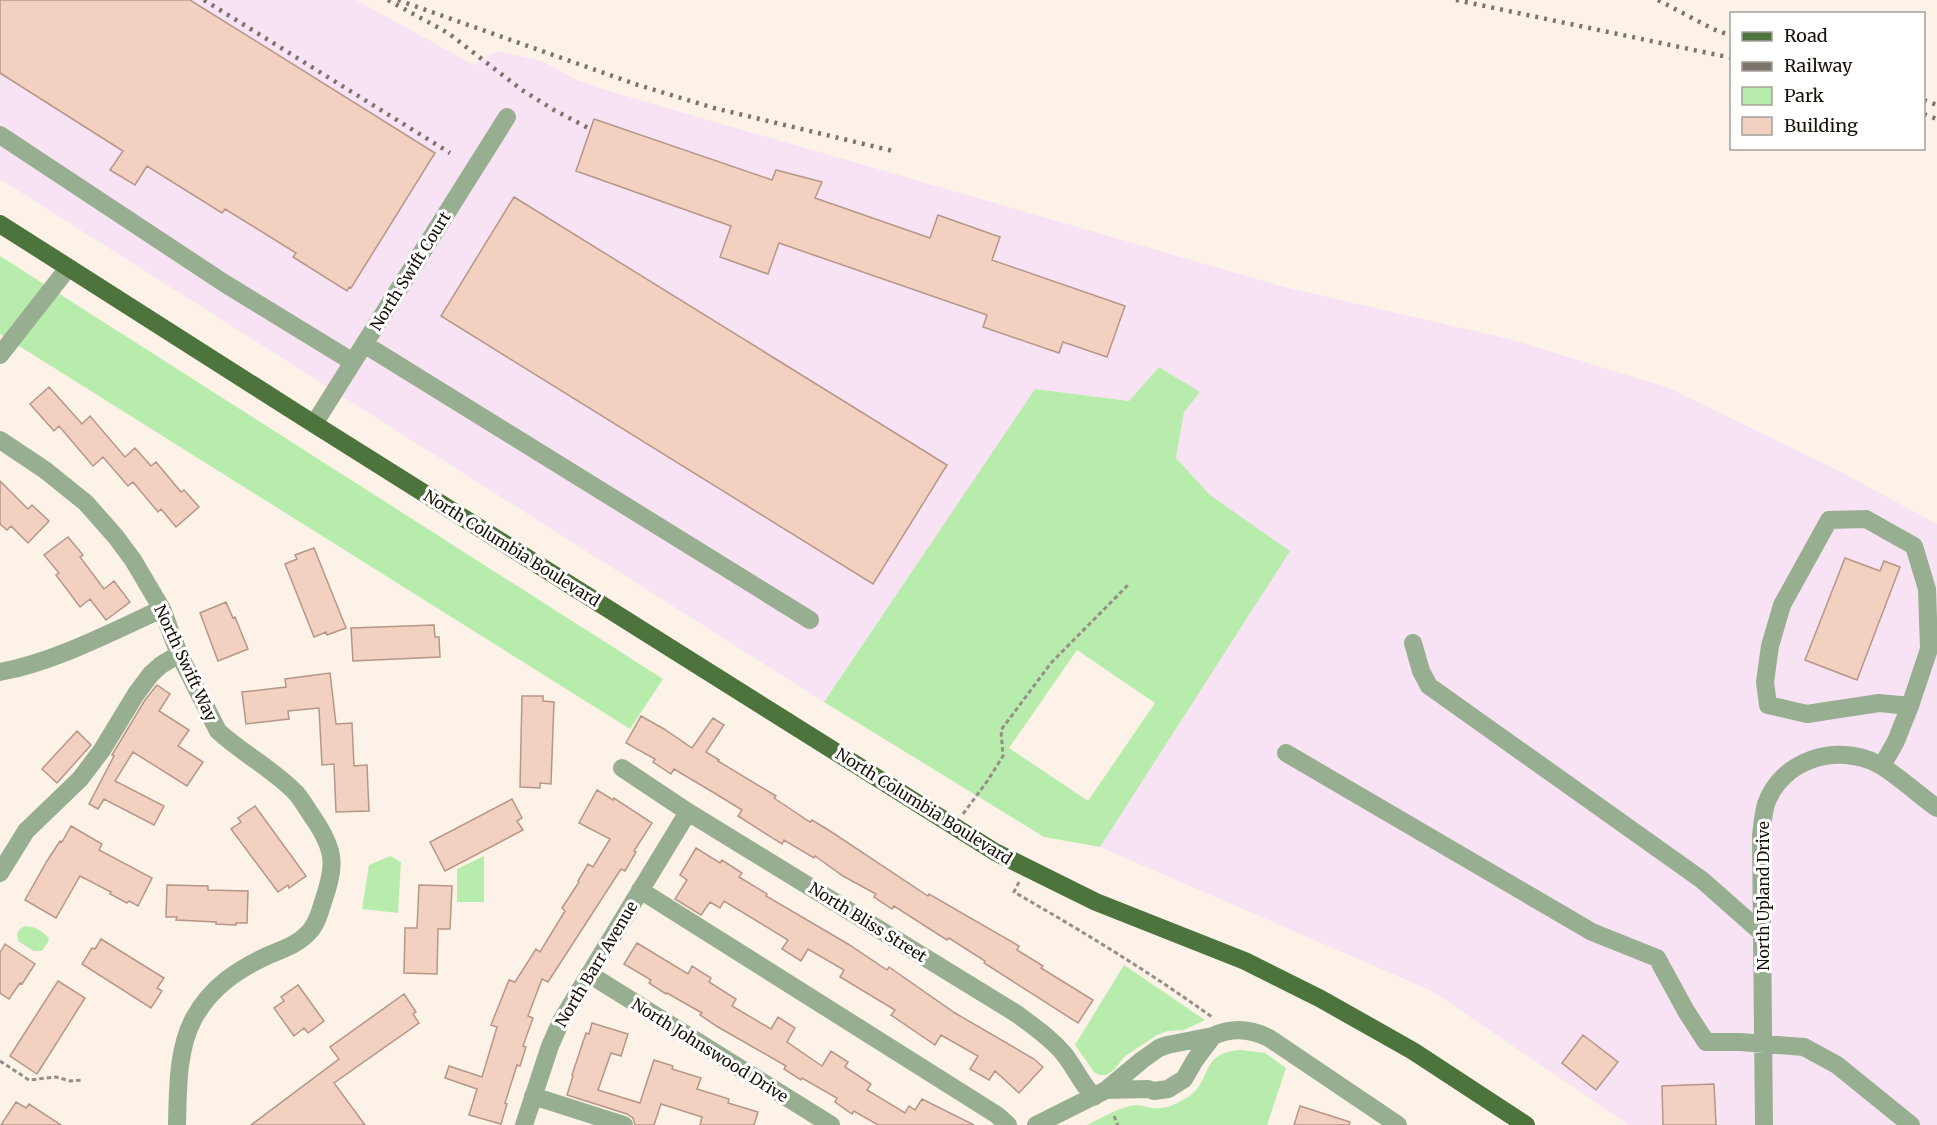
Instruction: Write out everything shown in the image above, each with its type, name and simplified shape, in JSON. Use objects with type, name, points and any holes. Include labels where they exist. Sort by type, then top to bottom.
[{"type":"main road","name":"North Columbia Boulevard","points":[[0,224],[995,852],[1126,915],[1245,961],[1321,999],[1413,1051],[1526,1125]]},
{"type":"street","name":"North Swift Court","points":[[314,424],[507,117]]},
{"type":"street","points":[[0,135],[225,283],[353,362]]},
{"type":"street","points":[[0,355],[68,268]]},
{"type":"street","points":[[364,344],[810,620]]},
{"type":"street","name":"North Swift Way","points":[[0,440],[45,470],[86,503],[116,537],[162,609],[179,654],[218,731],[262,763],[298,795],[327,840],[332,854],[332,870],[317,921],[306,936],[245,966],[221,983],[194,1018],[184,1042],[177,1125]]},
{"type":"street","points":[[1882,766],[1896,741],[1910,706],[1929,649],[1927,589],[1914,546],[1866,519],[1829,520],[1782,605],[1770,646],[1765,682],[1768,705],[1807,714],[1879,703],[1910,706]]},
{"type":"street","points":[[0,672],[79,647],[162,609]]},
{"type":"street","points":[[1413,643],[1421,671],[1429,686],[1702,880],[1762,933]]},
{"type":"street","points":[[0,873],[26,831],[80,779],[102,750],[151,674],[179,654]]},
{"type":"street","points":[[1286,753],[1592,932],[1657,958],[1706,1042],[1804,1047],[1837,1065],[1911,1125]]},
{"type":"street","name":"North Upland Drive","points":[[1764,1125],[1763,816],[1767,802],[1776,786],[1801,764],[1823,755],[1841,753],[1860,757],[1882,766],[1937,808]]},
{"type":"street","name":"North Bliss Street","points":[[622,768],[688,812],[1017,1014],[1051,1040],[1064,1054],[1083,1085],[1100,1094]]},
{"type":"street","name":"North Barr Avenue","points":[[524,1125],[555,1034],[688,812]]},
{"type":"street","points":[[640,890],[997,1115],[1008,1125]]},
{"type":"street","name":"North Johnswood Drive","points":[[589,974],[831,1125]]},
{"type":"street","points":[[1100,1094],[1148,1089],[1162,1090],[1172,1086],[1184,1079],[1214,1028]]},
{"type":"street","points":[[1036,1125],[1100,1094],[1159,1048],[1214,1028]]},
{"type":"street","points":[[1214,1028],[1221,1032],[1238,1030],[1261,1034],[1269,1038],[1376,1118],[1398,1125]]},
{"type":"street","points":[[1177,1043],[1187,1050],[1192,1066]]},
{"type":"street","points":[[1138,1064],[1138,1077],[1148,1089]]},
{"type":"street","points":[[533,1096],[624,1125]]},
{"type":"path","points":[[954,826],[1003,756],[1001,730],[1051,663],[1128,585]]},
{"type":"path","name":"North Columbia Boulevard","points":[[1026,868],[1014,892],[1102,943],[1166,984],[1214,1028]]},
{"type":"path","points":[[0,1061],[29,1080],[56,1077],[70,1081],[82,1080]]},
{"type":"path","points":[[1114,1116],[1118,1125]]},
{"type":"shaded area","points":[[0,0],[356,0],[474,65],[497,51],[542,61],[577,80],[605,90],[1284,287],[1509,339],[1669,388],[1839,471],[1937,524],[1937,1125],[1629,1125],[1432,991],[1100,847],[1289,551],[1210,495],[1176,458],[1184,412],[1200,392],[1159,367],[1129,401],[1035,389],[824,702],[0,179]]},
{"type":"green space","points":[[0,256],[663,679],[630,729],[0,334]]},
{"type":"green space","points":[[1159,367],[1200,392],[1184,412],[1176,458],[1210,495],[1290,551],[1100,847],[1044,837],[824,702],[1035,389],[1129,401]],"holes":[[[1077,650],[1155,703],[1088,801],[1009,748]]]},
{"type":"green space","points":[[390,856],[401,862],[398,913],[362,909],[369,865]]},
{"type":"green space","points":[[484,856],[484,902],[457,902],[457,869]]},
{"type":"green space","points":[[25,926],[38,929],[49,938],[42,951],[34,951],[18,941],[17,934]]},
{"type":"green space","points":[[1124,965],[1205,1020],[1184,1030],[1168,1031],[1157,1035],[1124,1057],[1115,1069],[1106,1075],[1099,1075],[1094,1072],[1075,1045]]},
{"type":"green space","points":[[1241,1050],[1265,1053],[1286,1068],[1267,1125],[1087,1125],[1124,1107],[1139,1105],[1158,1108],[1176,1104],[1196,1090],[1212,1062],[1219,1056]]},
{"type":"building","points":[[0,0],[190,0],[435,153],[347,291],[293,257],[296,253],[225,209],[222,213],[147,166],[135,185],[110,170],[123,151],[0,73]]},
{"type":"building","points":[[594,119],[772,180],[776,170],[822,182],[815,198],[930,238],[938,215],[1000,237],[992,260],[1125,306],[1107,357],[1063,342],[1059,353],[983,327],[987,315],[779,243],[768,274],[720,257],[731,226],[576,171]]},
{"type":"building","points":[[514,197],[947,465],[873,584],[441,316]]},
{"type":"building","points":[[49,387],[82,424],[90,416],[125,457],[135,448],[151,466],[156,462],[181,492],[184,490],[199,507],[176,527],[161,509],[158,512],[133,482],[128,486],[103,457],[93,466],[59,426],[54,431],[30,404]]},
{"type":"building","points":[[0,481],[28,509],[32,505],[49,521],[28,543],[11,526],[7,530],[0,524]]},
{"type":"building","points":[[68,537],[83,555],[80,557],[104,589],[114,581],[130,602],[106,620],[90,599],[80,607],[56,575],[59,573],[44,555]]},
{"type":"building","points":[[314,548],[346,628],[314,637],[285,564],[297,559],[295,555]]},
{"type":"building","points":[[1845,558],[1880,571],[1884,561],[1900,567],[1857,680],[1805,660]]},
{"type":"building","points":[[226,602],[248,649],[218,661],[200,613]]},
{"type":"building","points":[[434,625],[435,637],[439,637],[440,657],[353,661],[351,628]]},
{"type":"building","points":[[330,673],[336,724],[352,723],[354,766],[367,765],[369,811],[336,812],[334,764],[322,765],[319,708],[288,711],[289,719],[246,724],[242,692],[286,687],[285,679]]},
{"type":"building","points":[[157,685],[170,694],[159,711],[189,730],[178,746],[203,762],[187,786],[133,752],[115,781],[164,806],[154,825],[104,799],[98,809],[89,804],[114,756],[112,755],[145,700]]},
{"type":"building","points":[[522,696],[543,696],[543,701],[554,702],[551,784],[540,783],[540,788],[520,787]]},
{"type":"building","points":[[641,716],[692,748],[713,718],[724,725],[706,752],[776,796],[774,798],[810,822],[812,820],[830,831],[928,896],[929,894],[1019,946],[1017,950],[1043,966],[1041,968],[1093,1000],[1078,1023],[949,938],[947,940],[894,906],[892,909],[874,897],[876,894],[843,876],[815,856],[814,858],[784,840],[782,844],[738,816],[742,810],[716,794],[674,769],[671,774],[653,762],[655,759],[626,743]]},
{"type":"building","points":[[77,731],[91,745],[57,783],[42,769]]},
{"type":"building","points":[[597,790],[613,800],[614,798],[652,823],[634,851],[636,852],[625,871],[621,869],[548,982],[542,979],[528,1016],[533,1018],[523,1046],[526,1047],[520,1066],[517,1065],[501,1124],[469,1115],[477,1089],[445,1078],[449,1066],[482,1077],[497,1027],[491,1025],[509,980],[515,982],[536,949],[540,952],[565,911],[562,908],[588,864],[593,867],[610,839],[579,823]]},
{"type":"building","points":[[512,799],[522,818],[517,821],[523,830],[445,871],[430,842]]},
{"type":"building","points":[[255,806],[306,876],[289,888],[288,885],[278,892],[231,829],[241,822],[238,818]]},
{"type":"building","points":[[71,826],[102,844],[99,850],[152,878],[138,906],[129,901],[127,903],[80,876],[56,918],[25,900],[47,861]]},
{"type":"building","points":[[696,848],[720,863],[722,860],[742,873],[739,877],[767,894],[766,896],[848,944],[887,970],[889,967],[955,1013],[1034,1059],[1043,1067],[1019,1093],[995,1071],[989,1080],[970,1069],[978,1056],[941,1035],[935,1045],[891,1015],[895,1010],[840,977],[844,970],[808,949],[801,961],[782,949],[788,940],[724,901],[720,908],[710,902],[701,915],[675,899],[687,880],[680,875]]},
{"type":"building","points":[[167,885],[208,886],[208,890],[248,891],[247,923],[216,924],[216,922],[176,920],[177,917],[166,917]]},
{"type":"building","points":[[419,885],[452,886],[450,929],[438,929],[437,974],[404,973],[405,928],[417,928]]},
{"type":"building","points":[[101,939],[164,978],[157,988],[162,991],[151,1008],[82,964]]},
{"type":"building","points":[[637,943],[688,974],[692,966],[711,978],[709,982],[736,999],[732,1006],[771,1029],[778,1017],[795,1028],[787,1042],[822,1066],[831,1051],[848,1062],[845,1067],[871,1084],[867,1090],[905,1113],[909,1106],[915,1110],[922,1099],[974,1125],[878,1125],[854,1111],[852,1114],[835,1102],[837,1098],[802,1078],[801,1080],[784,1069],[786,1066],[718,1027],[700,1015],[702,1013],[666,994],[649,983],[651,980],[624,964]]},
{"type":"building","points":[[5,944],[35,964],[9,999],[0,993],[0,953]]},
{"type":"building","points":[[58,981],[85,998],[37,1074],[10,1056]]},
{"type":"building","points":[[298,985],[324,1021],[308,1033],[304,1028],[294,1036],[274,1008],[284,1001],[281,997]]},
{"type":"building","points":[[404,994],[416,1012],[413,1014],[419,1023],[334,1083],[365,1125],[251,1125],[339,1059],[330,1047]]},
{"type":"building","points":[[592,1023],[628,1034],[621,1056],[611,1053],[598,1090],[640,1103],[654,1060],[673,1066],[672,1069],[701,1078],[697,1089],[729,1099],[728,1103],[758,1112],[754,1125],[700,1125],[702,1117],[661,1104],[654,1125],[635,1125],[633,1118],[627,1114],[567,1095],[586,1033],[589,1034]]},
{"type":"building","points":[[1583,1035],[1618,1062],[1596,1090],[1562,1063]]},
{"type":"building","points":[[1714,1084],[1716,1125],[1663,1125],[1662,1086]]},
{"type":"building","points":[[16,1102],[26,1108],[29,1104],[61,1125],[1,1125]]},
{"type":"building","points":[[1300,1106],[1350,1122],[1349,1125],[1294,1125]]},
{"type":"railway","points":[[204,0],[450,153]]},
{"type":"railway","points":[[388,0],[448,33],[522,90],[590,129]]},
{"type":"railway","points":[[398,0],[638,85],[714,108],[893,151]]},
{"type":"railway","points":[[1456,0],[1730,58]]},
{"type":"railway","points":[[1658,0],[1713,29],[1730,35]]},
{"type":"railway","points":[[1925,100],[1937,105]]},
{"type":"railway","points":[[1925,114],[1937,119]]}]
